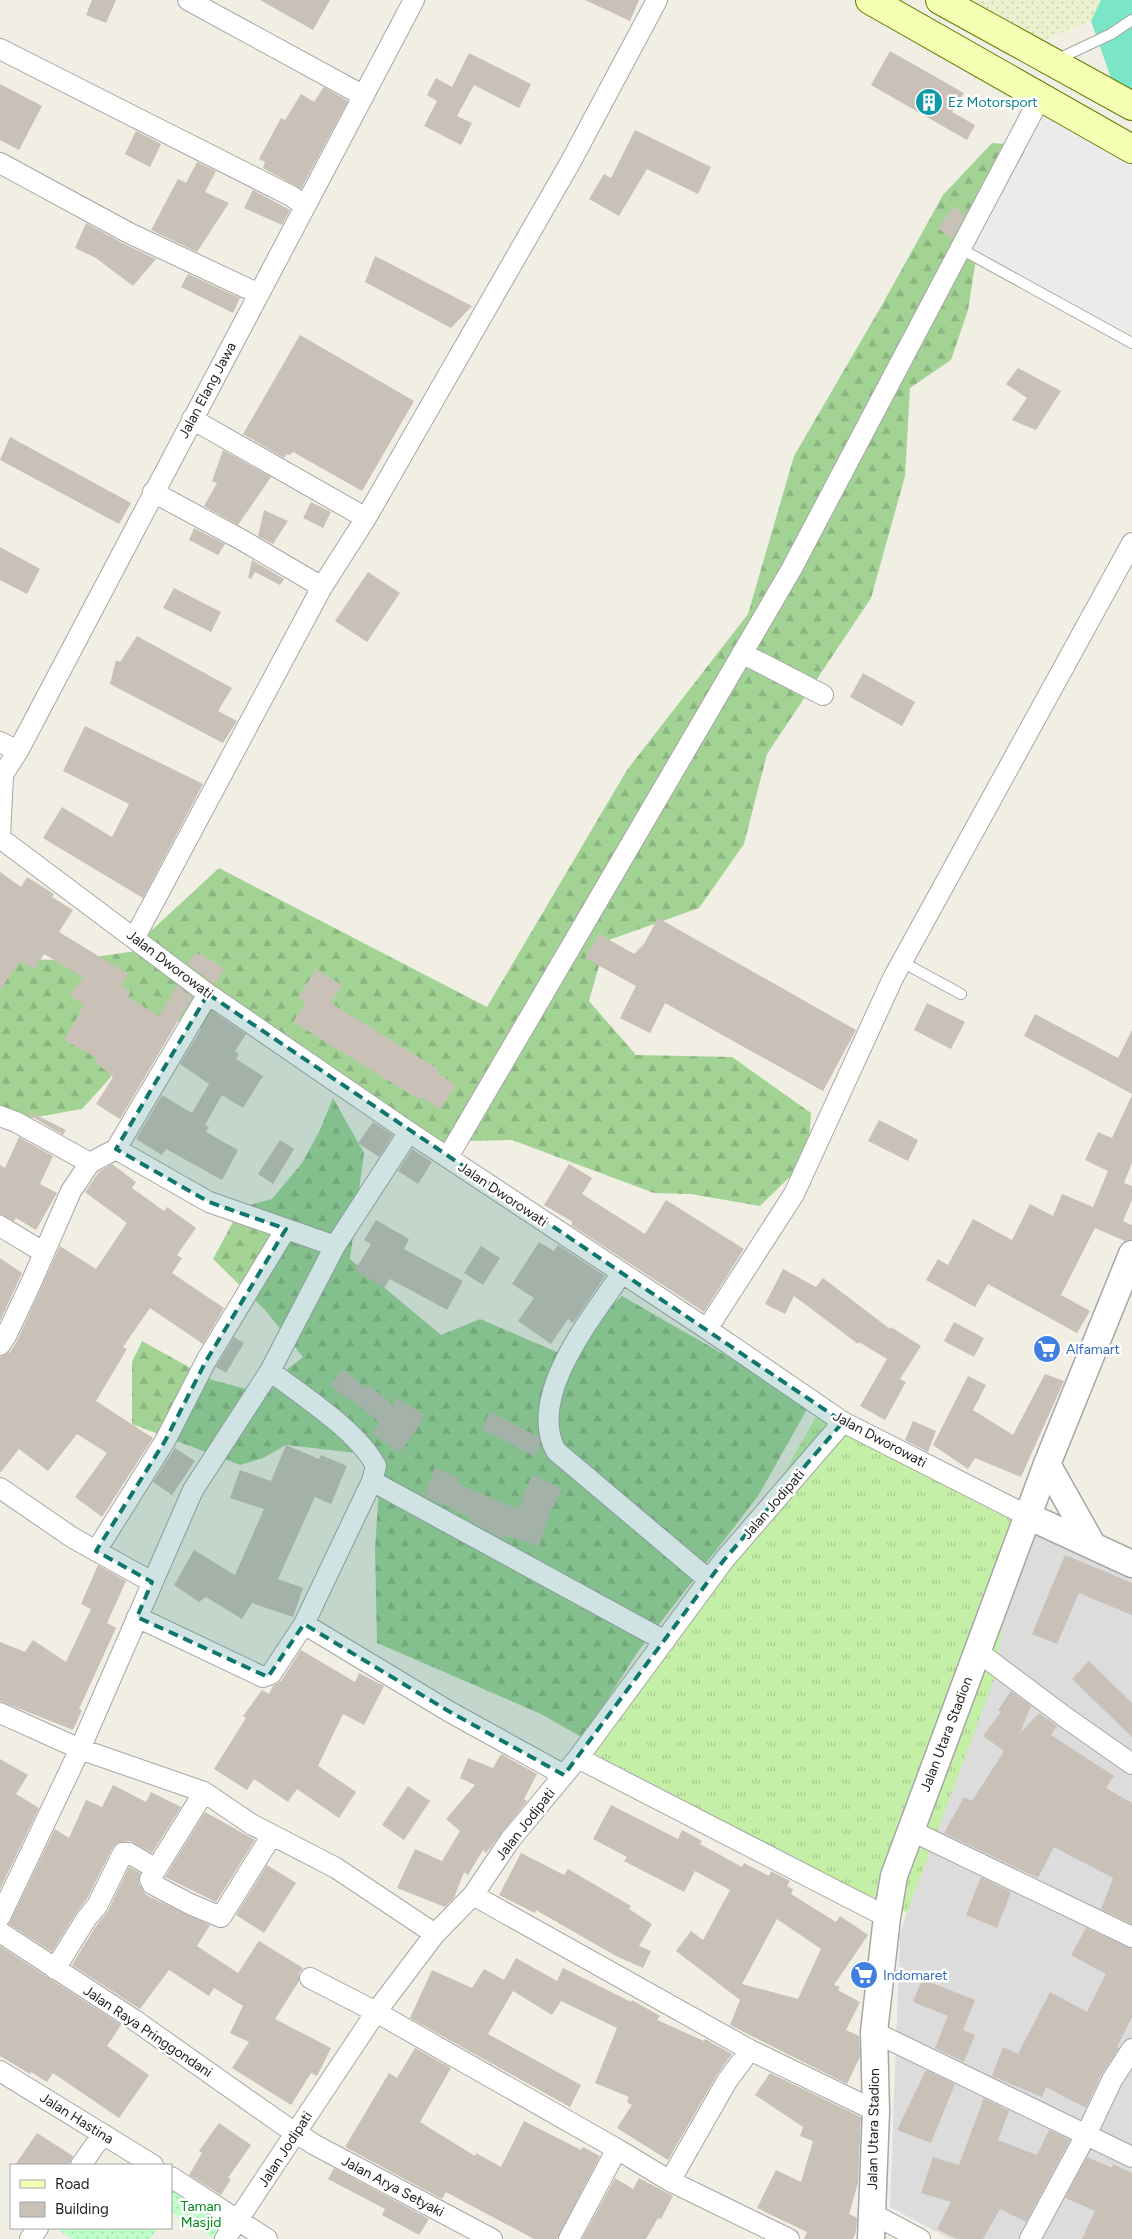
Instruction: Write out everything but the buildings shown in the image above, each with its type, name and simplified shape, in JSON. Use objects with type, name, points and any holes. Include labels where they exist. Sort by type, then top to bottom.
[{"type":"main road","points":[[870,0],[1132,148]]},
{"type":"main road","points":[[940,0],[1132,106]]},
{"type":"street","points":[[188,0],[364,96]]},
{"type":"street","name":"Jalan Elang Jawa","points":[[2,777],[9,747],[153,492],[414,0]]},
{"type":"street","points":[[135,937],[322,587],[366,518],[570,163],[657,0]]},
{"type":"street","points":[[0,49],[291,196],[304,205]]},
{"type":"street","points":[[448,1157],[791,570],[1042,96]]},
{"type":"street","points":[[0,163],[129,233],[259,294]]},
{"type":"street","points":[[192,419],[366,518]]},
{"type":"street","points":[[153,492],[242,540],[322,587]]},
{"type":"street","points":[[707,1328],[794,1194],[902,962],[1132,543]]},
{"type":"street","points":[[742,653],[823,695]]},
{"type":"street","points":[[0,838],[2,777]]},
{"type":"street","name":"Jalan Dworowati","points":[[0,838],[135,937],[208,994],[409,1132],[707,1328],[843,1422],[1028,1516]]},
{"type":"street","points":[[0,1344],[6,1336],[23,1300],[71,1191],[90,1163],[116,1149],[208,994]]},
{"type":"street","points":[[0,1116],[16,1122],[90,1163]]},
{"type":"street","points":[[0,1917],[80,1750],[193,1490],[270,1371],[335,1246],[409,1132]]},
{"type":"street","points":[[116,1149],[209,1202],[335,1246]]},
{"type":"street","points":[[0,1226],[43,1252]]},
{"type":"street","points":[[96,1551],[165,1442],[206,1361],[286,1229]]},
{"type":"street","name":"Jalan Utara Stadion","points":[[871,2239],[876,2111],[874,2032],[887,1918],[894,1876],[1047,1464],[1132,1254]]},
{"type":"street","points":[[622,1273],[582,1331],[556,1380],[550,1403],[550,1440],[556,1451],[709,1580]]},
{"type":"street","points":[[137,1617],[263,1677],[271,1674],[304,1624],[372,1481],[376,1466],[370,1455],[353,1436],[270,1371]]},
{"type":"street","name":"Jalan Jodipati","points":[[225,2239],[240,2220],[295,2132],[376,2012],[434,1934],[474,1895],[510,1840],[578,1758],[709,1580],[843,1422]]},
{"type":"street","points":[[1047,1464],[1093,1546]]},
{"type":"street","points":[[372,1481],[665,1641]]},
{"type":"street","points":[[1,1491],[73,1538],[152,1582]]},
{"type":"street","points":[[1028,1516],[1132,1564]]},
{"type":"street","points":[[304,1624],[450,1712],[564,1774]]},
{"type":"street","points":[[977,1651],[1132,1764]]},
{"type":"street","points":[[0,1713],[80,1750],[204,1792],[251,1824],[336,1868],[434,1934]]},
{"type":"street","points":[[578,1758],[887,1918]]},
{"type":"street","points":[[204,1792],[150,1879],[152,1884],[190,1904],[221,1917],[272,1835]]},
{"type":"street","points":[[910,1830],[1132,1937]]},
{"type":"street","points":[[55,1969],[86,1919],[98,1906],[123,1853],[129,1852],[156,1869]]},
{"type":"street","points":[[474,1895],[750,2050],[876,2111]]},
{"type":"street","name":"Jalan Raya Pringgondani","points":[[0,1932],[133,2019],[295,2132]]},
{"type":"street","points":[[310,1978],[376,2012],[670,2181],[789,2239]]},
{"type":"street","points":[[874,2032],[1132,2157]]},
{"type":"street","points":[[1030,2239],[1086,2135],[1112,2080],[1132,2049]]},
{"type":"street","points":[[670,2181],[727,2081],[750,2050]]},
{"type":"street","name":"Jalan Hastina","points":[[0,2071],[151,2164]]},
{"type":"street","name":"Jalan Arya Setyaki","points":[[295,2132],[315,2145],[492,2239]]},
{"type":"street","points":[[83,2164],[103,2134]]},
{"type":"street","points":[[569,2239],[617,2149]]},
{"type":"street","points":[[172,2178],[267,2239]]},
{"type":"street","points":[[871,2213],[920,2239]]},
{"type":"lane","points":[[1053,62],[1110,34],[1132,20]]},
{"type":"lane","points":[[960,249],[1132,343]]},
{"type":"lane","points":[[902,962],[961,994]]},
{"type":"highlighted area","points":[[208,994],[843,1422],[724,1560],[564,1775],[450,1712],[304,1624],[268,1677],[137,1617],[152,1582],[96,1551],[165,1441],[206,1361],[286,1229],[209,1202],[116,1149]]},
{"type":"shaded area","points":[[1048,110],[1132,158],[1132,334],[970,248]]},
{"type":"shaded area","points":[[1034,1523],[1132,1571],[1132,2239],[950,2239],[890,2207],[900,1934]]},
{"type":"green space","points":[[967,0],[1101,0],[1091,21],[1041,41]]},
{"type":"green space","points":[[1101,0],[1132,0],[1132,90],[1111,78],[1091,21]]},
{"type":"green space","points":[[992,143],[1023,145],[1030,185],[980,233],[968,310],[951,360],[910,388],[905,476],[871,598],[767,754],[744,844],[699,908],[606,941],[589,1001],[636,1055],[732,1057],[811,1113],[808,1159],[760,1206],[691,1194],[654,1193],[512,1140],[423,1142],[224,1007],[201,1029],[165,1017],[108,1061],[111,1077],[82,1109],[31,1118],[0,1121],[0,959],[73,960],[150,949],[140,941],[219,868],[487,1007],[627,770],[748,614],[794,456],[882,305],[943,195]]},
{"type":"green space","points":[[333,1098],[364,1153],[350,1259],[441,1335],[480,1319],[559,1353],[622,1296],[810,1404],[758,1496],[637,1653],[583,1738],[541,1714],[377,1643],[375,1548],[379,1489],[365,1454],[286,1445],[263,1458],[240,1465],[132,1424],[132,1362],[142,1341],[212,1380],[258,1392],[303,1357],[265,1310],[213,1259],[241,1207],[272,1199],[302,1163],[320,1130]]},
{"type":"green space","points":[[817,1415],[1020,1520],[994,1679],[907,1913],[578,1758],[732,1565]]},
{"type":"green space","name":"Taman Masjid","points":[[172,2180],[239,2220],[215,2239],[172,2213]]},
{"type":"green space","name":"Taman Masjid","points":[[157,2229],[150,2239],[72,2239],[59,2230]]},
{"type":"place","name":"Ez Motorsport","points":[[929,102]]},
{"type":"place","name":"Alfamart","points":[[1047,1349]]},
{"type":"place","name":"Indomaret","points":[[864,1975]]}]
